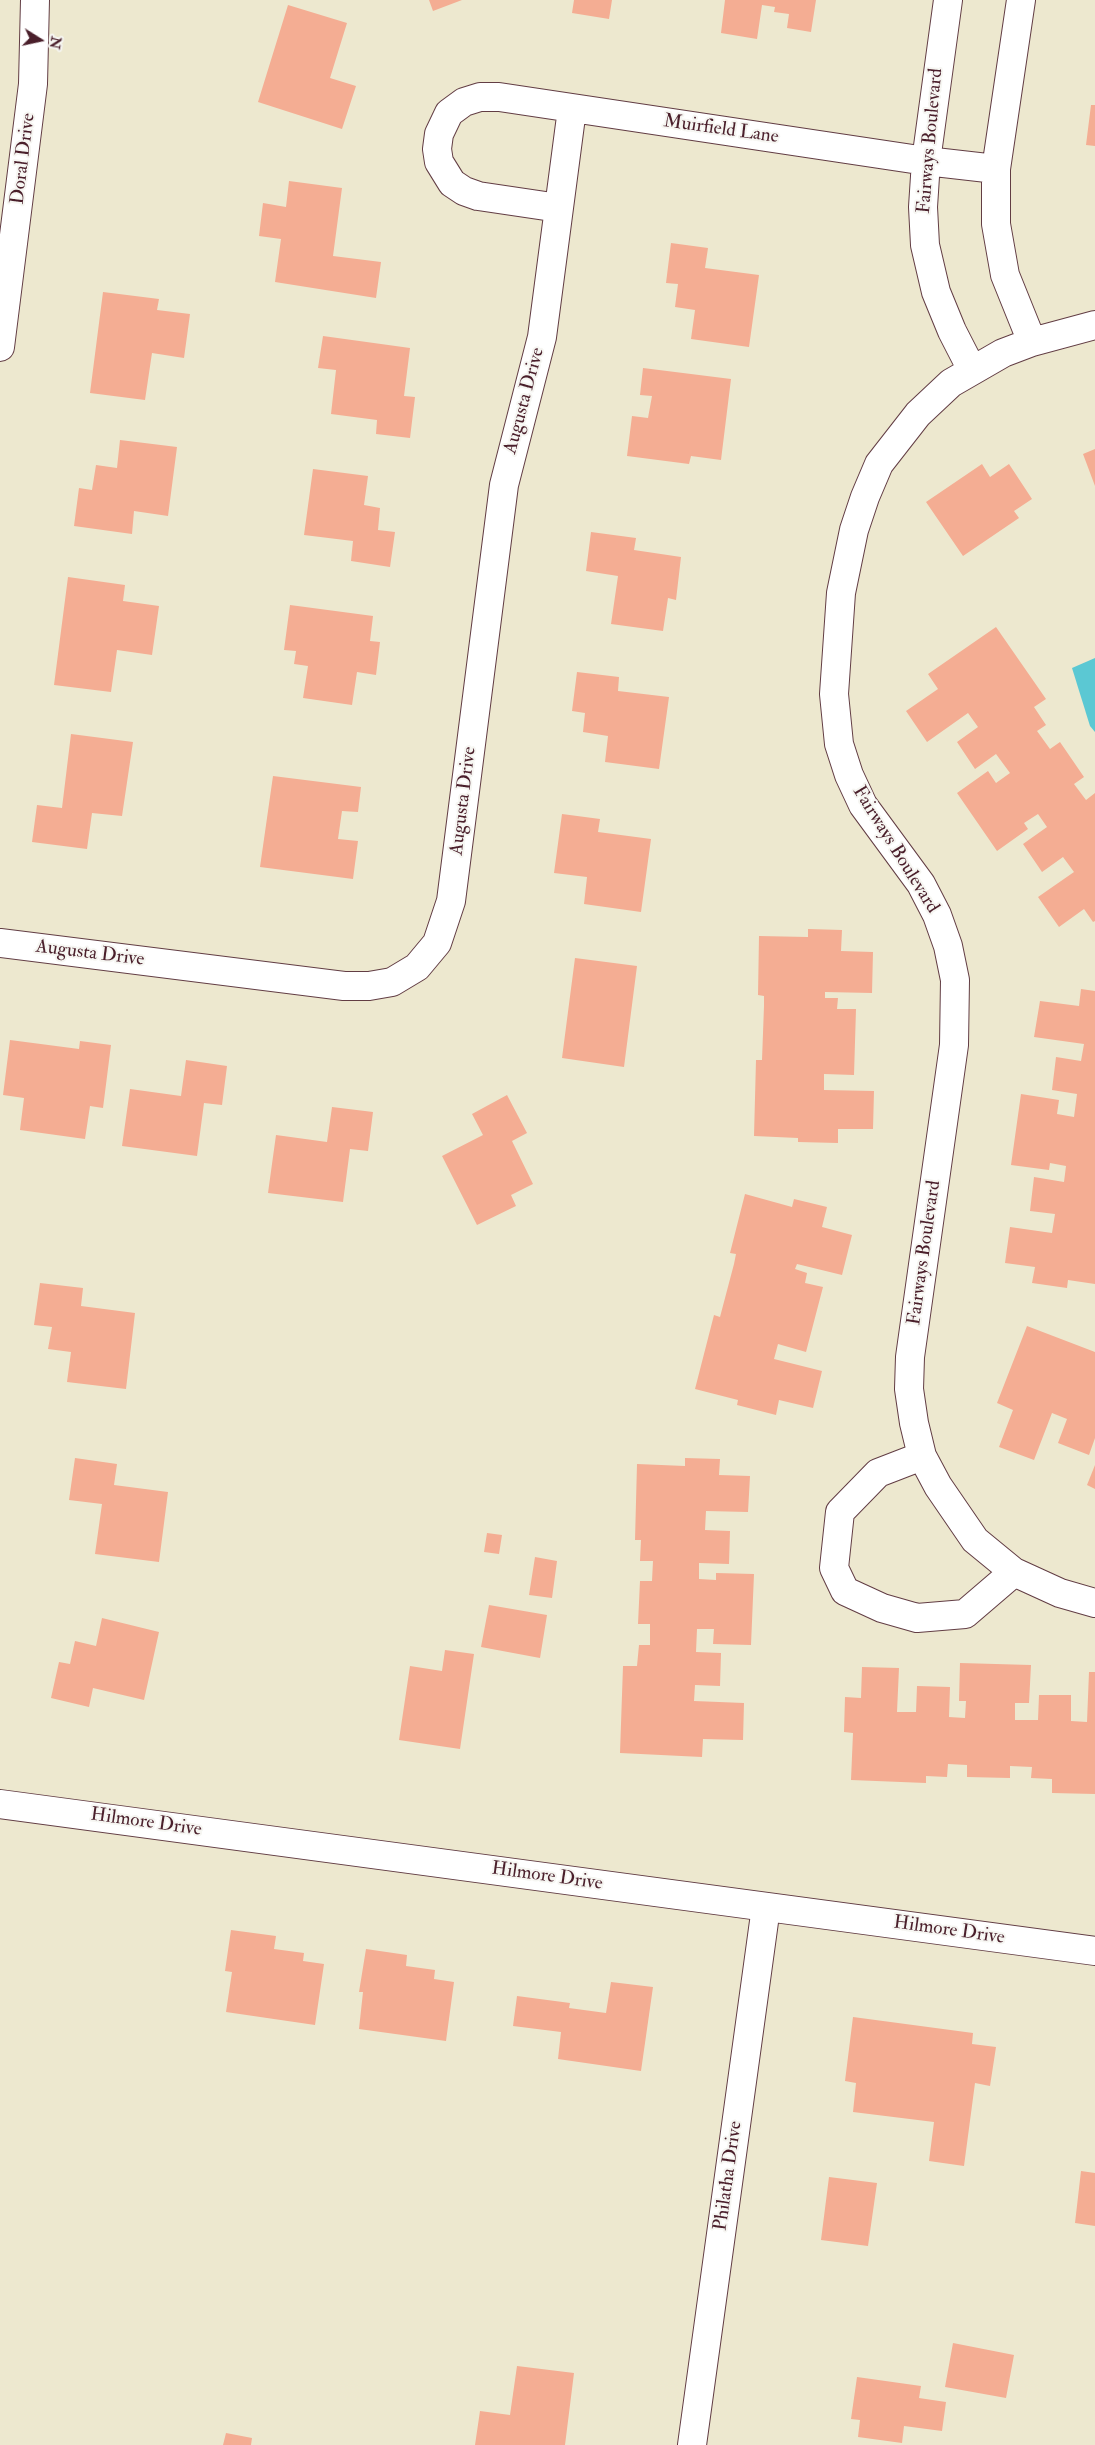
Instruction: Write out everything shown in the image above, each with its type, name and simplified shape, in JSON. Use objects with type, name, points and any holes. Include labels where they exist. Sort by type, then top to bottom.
[{"type":"street","name":"Doral Drive","points":[[0,347],[33,84],[35,0]]},
{"type":"street","name":"Fairways Boulevard","points":[[948,0],[926,161],[922,207],[925,246],[936,292],[952,331],[972,370],[951,384],[918,414],[879,464],[854,530],[842,593],[834,694],[839,744],[849,775],[863,805],[921,884],[937,915],[948,946],[955,980],[954,1045],[910,1357],[909,1389],[922,1456],[938,1486],[975,1540],[1014,1572],[1060,1593],[1095,1603]]},
{"type":"street","points":[[1021,0],[996,169],[996,224],[1005,275],[1032,342]]},
{"type":"street","name":"Muirfield Lane","points":[[559,208],[478,196],[452,182],[439,162],[438,150],[439,134],[449,113],[464,102],[480,97],[499,98],[926,161],[996,169]]},
{"type":"street","name":"Augusta Drive","points":[[0,943],[344,986],[369,986],[392,982],[417,967],[437,942],[451,901],[504,485],[542,337],[572,108]]},
{"type":"street","points":[[972,370],[1004,353],[1032,342],[1095,325]]},
{"type":"street","points":[[922,1456],[878,1473],[840,1512],[834,1568],[845,1591],[882,1608],[917,1618],[965,1614],[1014,1572]]},
{"type":"street","name":"Hilmore Drive","points":[[0,1804],[1095,1951]]},
{"type":"street","name":"Philatha Drive","points":[[692,2445],[766,1907]]},
{"type":"water","points":[[1095,658],[1095,732],[1090,726],[1072,668]]},
{"type":"building","points":[[429,0],[462,0],[433,11]]},
{"type":"building","points":[[574,0],[612,0],[609,19],[572,13]]},
{"type":"building","points":[[725,0],[816,0],[811,32],[787,28],[789,14],[774,12],[775,7],[762,5],[757,39],[721,33]]},
{"type":"building","points":[[288,5],[347,23],[330,78],[356,86],[342,129],[258,102]]},
{"type":"building","points":[[1091,105],[1095,105],[1095,146],[1086,145]]},
{"type":"building","points":[[289,181],[342,188],[333,256],[381,262],[376,298],[275,282],[281,239],[259,236],[263,203],[286,207]]},
{"type":"building","points":[[671,243],[708,248],[705,268],[759,275],[749,347],[691,339],[695,310],[675,307],[678,284],[666,283]]},
{"type":"building","points":[[103,292],[159,299],[157,310],[190,314],[184,358],[152,353],[145,400],[90,393]]},
{"type":"building","points":[[323,336],[410,348],[404,396],[415,397],[410,438],[376,434],[377,420],[331,414],[336,370],[318,368]]},
{"type":"building","points":[[643,368],[731,379],[721,460],[691,456],[689,464],[627,456],[632,416],[648,418],[652,396],[640,395]]},
{"type":"building","points":[[120,440],[177,447],[168,516],[134,511],[132,534],[74,526],[79,488],[92,490],[96,465],[117,468]]},
{"type":"building","points":[[1095,449],[1095,486],[1083,454]]},
{"type":"building","points":[[982,464],[990,477],[1009,464],[1032,499],[1014,511],[1019,518],[963,556],[926,502]]},
{"type":"building","points":[[313,469],[368,476],[364,505],[380,508],[378,530],[395,532],[390,567],[351,561],[353,541],[304,535]]},
{"type":"building","points":[[591,532],[636,538],[634,550],[681,557],[676,600],[668,598],[663,631],[611,624],[618,576],[586,571]]},
{"type":"building","points":[[68,577],[125,585],[123,601],[159,606],[152,655],[117,650],[111,692],[54,685]]},
{"type":"building","points":[[290,605],[373,616],[370,641],[380,642],[376,675],[357,672],[352,705],[303,698],[308,666],[294,664],[296,651],[284,650]]},
{"type":"building","points":[[996,627],[1046,699],[1034,707],[1046,725],[1037,731],[1050,749],[1060,742],[1084,777],[1074,784],[1086,800],[1095,793],[1095,921],[1093,922],[1084,909],[1059,927],[1038,897],[1074,872],[1063,857],[1042,872],[1023,844],[1047,827],[1038,814],[1024,823],[1028,829],[997,851],[957,793],[988,771],[996,783],[1010,773],[996,754],[975,769],[957,742],[978,727],[968,713],[927,742],[906,711],[938,689],[928,674]]},
{"type":"building","points":[[577,672],[619,677],[618,691],[669,697],[659,769],[605,762],[608,736],[583,732],[585,713],[572,711]]},
{"type":"building","points":[[71,734],[133,742],[122,816],[92,813],[87,849],[32,842],[37,805],[62,808]]},
{"type":"building","points":[[273,776],[361,787],[358,812],[342,811],[338,839],[358,841],[353,879],[260,867]]},
{"type":"building","points":[[562,814],[600,819],[598,832],[651,839],[641,912],[584,904],[587,877],[554,873]]},
{"type":"building","points":[[808,929],[842,930],[841,951],[873,952],[872,993],[825,992],[825,998],[838,998],[837,1009],[856,1009],[854,1075],[824,1074],[824,1090],[874,1091],[873,1129],[838,1129],[838,1143],[798,1142],[798,1138],[754,1136],[756,1060],[762,1060],[764,1006],[764,996],[758,995],[759,936],[808,937]]},
{"type":"building","points":[[575,958],[637,966],[624,1067],[562,1058]]},
{"type":"building","points":[[1081,989],[1095,991],[1095,1284],[1068,1280],[1067,1288],[1032,1283],[1035,1267],[1005,1263],[1010,1227],[1052,1233],[1055,1214],[1030,1211],[1034,1177],[1064,1182],[1066,1166],[1050,1163],[1049,1170],[1011,1165],[1021,1094],[1059,1100],[1057,1114],[1074,1117],[1077,1094],[1052,1090],[1056,1057],[1081,1061],[1084,1044],[1034,1037],[1040,1001],[1079,1006]]},
{"type":"building","points":[[10,1040],[79,1049],[80,1041],[111,1045],[103,1108],[90,1106],[85,1139],[20,1130],[24,1098],[3,1095]]},
{"type":"building","points":[[186,1060],[227,1066],[222,1105],[204,1103],[197,1156],[122,1146],[130,1089],[181,1096]]},
{"type":"building","points":[[507,1095],[527,1133],[512,1141],[533,1184],[511,1195],[516,1206],[477,1225],[442,1156],[483,1135],[472,1114]]},
{"type":"building","points":[[332,1107],[373,1112],[368,1151],[350,1149],[343,1202],[268,1193],[276,1135],[327,1142]]},
{"type":"building","points":[[745,1194],[792,1207],[794,1199],[827,1207],[822,1227],[852,1235],[842,1275],[797,1264],[795,1269],[807,1273],[805,1283],[823,1287],[806,1352],[778,1344],[774,1359],[822,1371],[813,1408],[779,1400],[776,1415],[737,1405],[738,1400],[695,1389],[714,1315],[720,1317],[734,1264],[736,1254],[730,1253]]},
{"type":"building","points":[[40,1283],[83,1288],[81,1306],[135,1313],[126,1389],[67,1382],[71,1352],[48,1349],[52,1327],[34,1325]]},
{"type":"building","points":[[1027,1326],[1095,1352],[1095,1438],[1089,1455],[1058,1443],[1067,1419],[1052,1413],[1034,1460],[999,1447],[1013,1410],[997,1403]]},
{"type":"building","points":[[75,1458],[117,1464],[114,1485],[168,1492],[159,1562],[95,1554],[102,1504],[69,1500]]},
{"type":"building","points":[[685,1458],[720,1459],[719,1475],[750,1476],[748,1512],[706,1511],[705,1530],[730,1531],[729,1564],[699,1563],[699,1579],[716,1580],[716,1573],[754,1574],[751,1645],[713,1644],[714,1629],[697,1629],[696,1652],[721,1653],[720,1686],[695,1685],[694,1701],[744,1703],[743,1740],[703,1739],[702,1757],[620,1753],[623,1666],[637,1666],[639,1645],[650,1645],[650,1624],[638,1624],[640,1581],[652,1581],[653,1561],[640,1561],[641,1540],[635,1540],[637,1464],[685,1466]]},
{"type":"building","points":[[1095,1465],[1095,1489],[1087,1485]]},
{"type":"building","points":[[487,1533],[502,1535],[499,1554],[484,1552]]},
{"type":"building","points":[[535,1557],[557,1561],[552,1598],[529,1595]]},
{"type":"building","points":[[489,1605],[547,1615],[540,1658],[481,1647]]},
{"type":"building","points":[[102,1618],[159,1632],[144,1700],[93,1688],[89,1707],[51,1698],[59,1662],[70,1664],[75,1641],[96,1646]]},
{"type":"building","points":[[445,1650],[474,1654],[460,1749],[399,1740],[410,1666],[442,1671]]},
{"type":"building","points":[[960,1663],[1031,1665],[1029,1703],[1015,1703],[1015,1720],[1038,1720],[1039,1695],[1071,1695],[1071,1721],[1087,1722],[1089,1672],[1095,1672],[1095,1794],[1052,1793],[1052,1779],[1031,1778],[1032,1767],[1010,1766],[1010,1778],[967,1777],[967,1765],[948,1764],[947,1777],[926,1776],[926,1783],[851,1780],[853,1733],[844,1732],[845,1697],[861,1698],[862,1667],[899,1668],[897,1712],[916,1712],[917,1686],[950,1687],[949,1717],[965,1718],[966,1701],[959,1701]]},
{"type":"building","points":[[231,1930],[276,1936],[274,1949],[304,1953],[303,1961],[324,1964],[315,2025],[226,2012],[232,1972],[225,1971]]},
{"type":"building","points":[[366,1949],[407,1955],[406,1966],[435,1970],[434,1979],[454,1982],[446,2041],[359,2029],[363,1992],[359,1992]]},
{"type":"building","points":[[611,1982],[653,1987],[641,2071],[558,2059],[561,2032],[513,2026],[517,1996],[570,2003],[569,2008],[606,2013]]},
{"type":"building","points":[[853,2017],[973,2033],[972,2044],[996,2047],[990,2086],[975,2083],[964,2166],[929,2161],[934,2122],[853,2112],[856,2083],[845,2081]]},
{"type":"building","points":[[1081,2171],[1095,2173],[1095,2226],[1075,2223]]},
{"type":"building","points":[[829,2177],[877,2183],[868,2246],[821,2240]]},
{"type":"building","points":[[953,2343],[1014,2355],[1006,2398],[945,2387]]},
{"type":"building","points":[[517,2366],[574,2373],[565,2445],[475,2445],[480,2411],[510,2415]]},
{"type":"building","points":[[857,2377],[921,2386],[919,2398],[946,2402],[942,2431],[904,2426],[902,2443],[858,2437],[860,2420],[851,2419]]},
{"type":"building","points":[[226,2433],[252,2438],[251,2445],[223,2445]]}]
